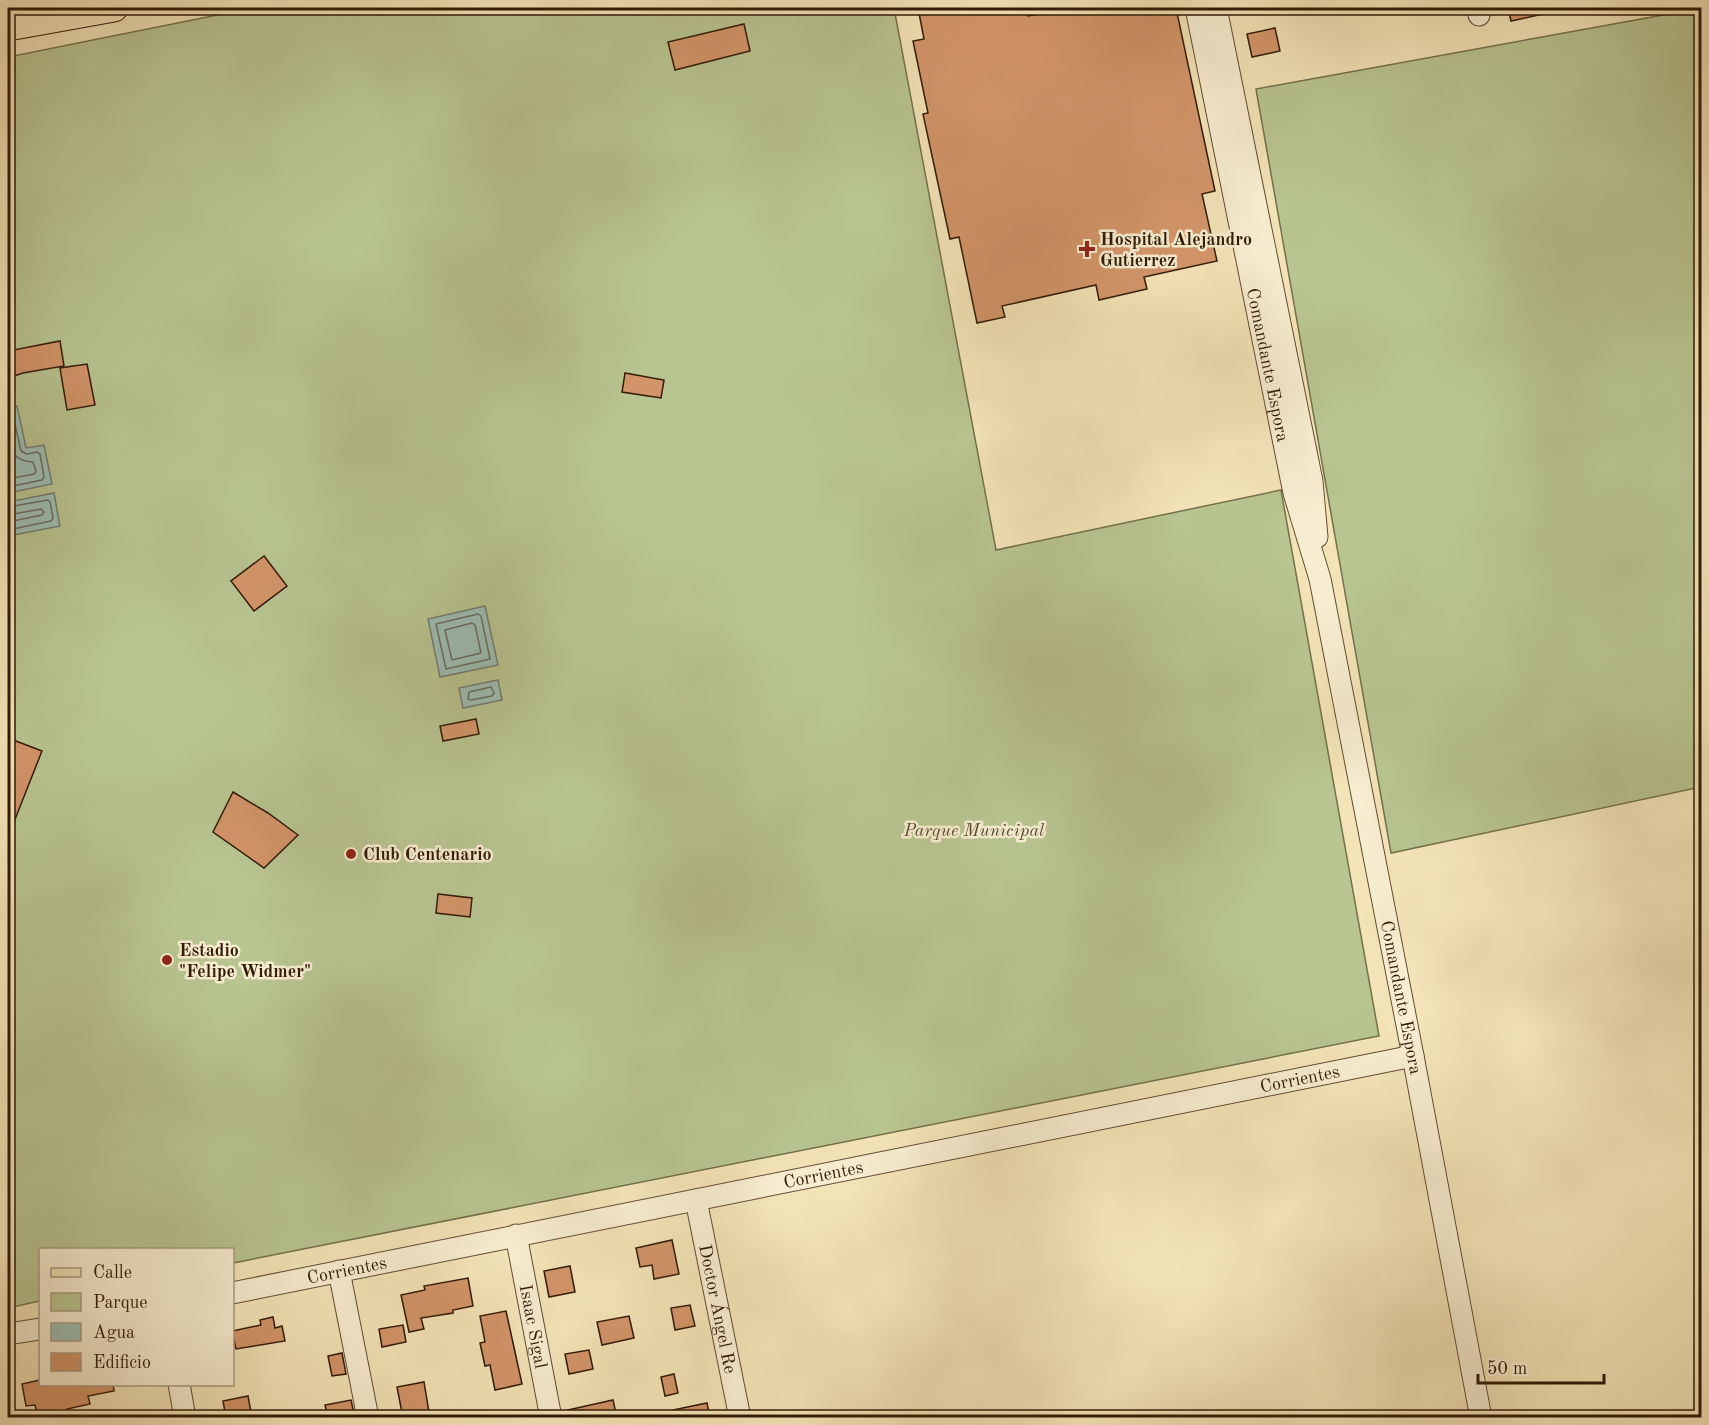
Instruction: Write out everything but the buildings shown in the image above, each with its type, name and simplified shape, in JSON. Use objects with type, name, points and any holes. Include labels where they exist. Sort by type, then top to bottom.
[{"type":"main road","points":[[13,20],[114,8]]},
{"type":"street","name":"Comandante Espora","points":[[1196,8],[1294,493],[1320,579],[1413,1056],[1480,1418]]},
{"type":"street","name":"Comandante Espora","points":[[1216,8],[1312,481],[1320,579]]},
{"type":"street","name":"Corrientes","points":[[234,1293],[1413,1056]]},
{"type":"street","name":"Doctor Ángel Re","points":[[696,1200],[740,1418]]},
{"type":"street","name":"Isaac Sigal","points":[[516,1235],[551,1418]]},
{"type":"street","points":[[339,1271],[368,1418]]},
{"type":"street","points":[[8,1334],[39,1329]]},
{"type":"street","points":[[179,1386],[185,1418]]},
{"type":"green space","name":"Parque Municipal","points":[[252,8],[894,8],[996,550],[1281,490],[1379,1036],[234,1263],[234,1248],[39,1248],[39,1301],[8,1308],[8,57]]},
{"type":"green space","points":[[1702,8],[1701,787],[1391,853],[1256,89]]},
{"type":"water","points":[[17,406],[26,448],[44,445],[52,484],[8,493],[8,408]]},
{"type":"water","points":[[54,493],[60,526],[8,536],[8,502]]},
{"type":"water","points":[[485,606],[498,665],[440,677],[428,619]]},
{"type":"water","points":[[498,680],[502,700],[463,708],[459,688]]},
{"type":"place","name":"Hospital Alejandro Gutierrez","points":[[1087,249]]},
{"type":"place","name":"Club Centenario","points":[[351,854]]},
{"type":"place","name":"Estadio \"Felipe Widmer\"","points":[[167,960]]}]
